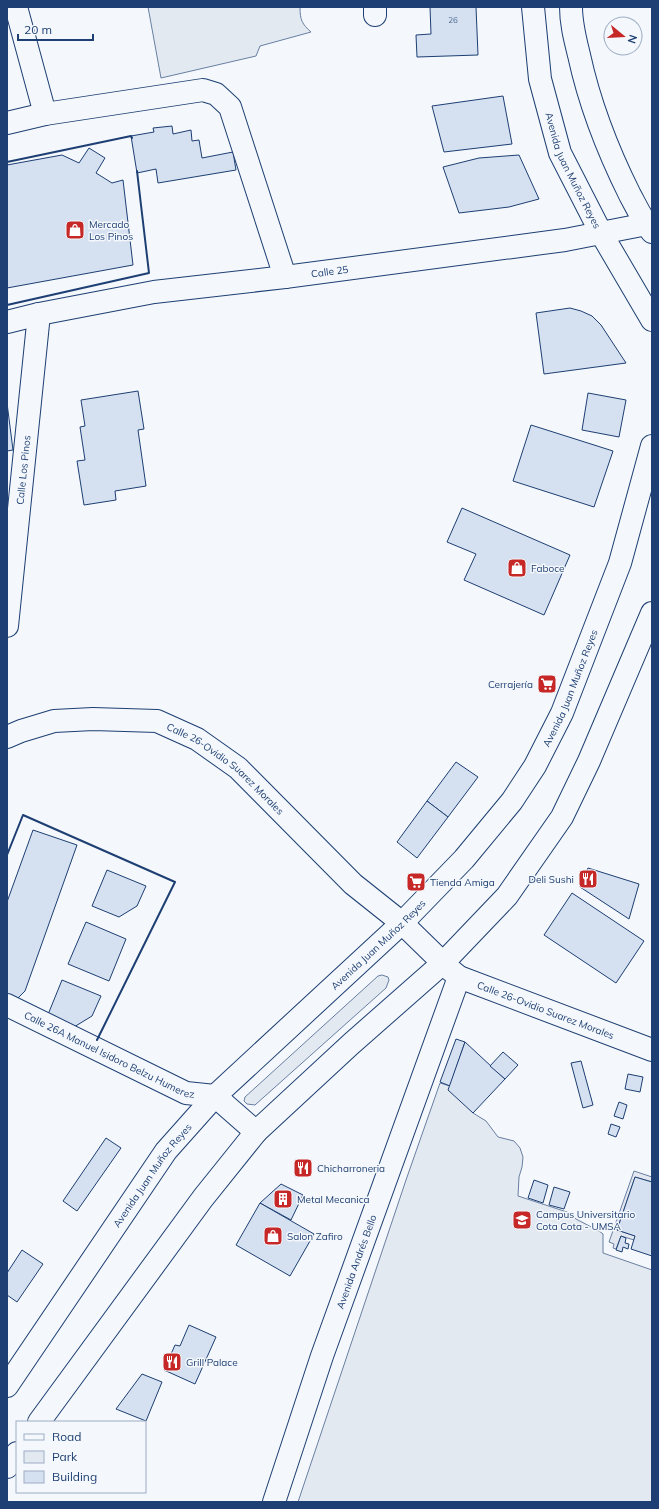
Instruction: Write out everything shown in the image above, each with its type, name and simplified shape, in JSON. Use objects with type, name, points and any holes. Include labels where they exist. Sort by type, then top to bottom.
[{"type":"street","points":[[16,7],[25,45],[45,114]]},
{"type":"street","name":"Avenida Juan Muñoz Reyes","points":[[533,7],[540,79],[560,153],[601,233],[652,320]]},
{"type":"street","points":[[571,7],[571,20],[582,73],[598,126],[619,174],[650,226]]},
{"type":"street","points":[[7,123],[45,114],[203,90],[216,94],[230,107],[285,277]]},
{"type":"street","name":"Calle 25","points":[[7,322],[39,314],[154,292],[285,277],[557,241],[650,226]]},
{"type":"street","name":"Calle Los Pinos","points":[[7,626],[39,314]]},
{"type":"street","name":"Avenida Juan Muñoz Reyes","points":[[7,1386],[166,1151],[215,1096],[402,923],[464,859],[512,801],[535,766],[562,713],[620,563],[652,446]]},
{"type":"street","points":[[40,1421],[203,1198],[256,1132],[351,1044],[451,970],[507,896],[562,817],[589,762],[652,613]]},
{"type":"street","name":"Calle 26-Ovidio Suarez Morales","points":[[7,737],[54,721],[93,719],[157,721],[197,739],[238,768],[353,884],[402,923],[451,970],[652,1050]]},
{"type":"street","name":"Avenida Andrés Bello","points":[[274,1502],[451,970]]},
{"type":"street","name":"Calle 26A Manuel Isidoro Belzu Humerez","points":[[7,1005],[186,1093],[215,1096]]},
{"type":"street","points":[[215,1096],[256,1132]]},
{"type":"street","points":[[7,1467],[16,1454]]},
{"type":"green space","points":[[148,7],[300,7],[302,21],[305,27],[311,32],[260,46],[256,56],[161,78]]},
{"type":"green space","points":[[382,975],[388,977],[389,980],[386,988],[255,1105],[247,1104],[244,1101],[245,1097],[378,976]]},
{"type":"green space","name":"Campus Universitario Cota Cota - UMSA","points":[[440,1083],[450,1086],[473,1113],[486,1121],[498,1137],[514,1141],[520,1148],[523,1157],[519,1177],[518,1196],[570,1213],[576,1219],[603,1234],[603,1253],[652,1270],[652,1502],[298,1502]]},
{"type":"shaded area","points":[[634,1171],[652,1177],[652,1182],[635,1177],[617,1230],[635,1236],[634,1240],[621,1236],[616,1249],[613,1248],[614,1244],[609,1242]]},
{"type":"building","points":[[430,7],[476,7],[478,55],[417,57],[416,35],[431,34]]},
{"type":"building","points":[[503,96],[512,144],[444,152],[432,106]]},
{"type":"building","points":[[172,126],[173,134],[191,130],[192,141],[199,140],[202,158],[233,152],[236,170],[158,183],[156,169],[137,173],[131,136],[154,132],[153,128]]},
{"type":"building","name":"Mercado Los Pinos","points":[[89,148],[105,158],[96,173],[112,183],[123,180],[133,265],[7,288],[7,165],[62,155],[79,163]]},
{"type":"building","points":[[519,155],[539,199],[509,207],[459,213],[443,167],[479,158]]},
{"type":"building","points":[[570,308],[592,316],[601,325],[626,363],[544,374],[536,313]]},
{"type":"building","points":[[138,391],[144,429],[138,430],[146,486],[115,491],[116,500],[84,505],[77,461],[85,460],[80,427],[85,426],[81,400]]},
{"type":"building","points":[[588,393],[626,400],[619,437],[582,430]]},
{"type":"building","points":[[7,403],[13,450],[7,451]]},
{"type":"building","points":[[531,425],[613,451],[594,507],[513,481]]},
{"type":"building","name":"Faboce","points":[[462,508],[570,555],[544,615],[464,580],[476,554],[447,542]]},
{"type":"building","points":[[456,762],[478,777],[448,817],[427,801]]},
{"type":"building","points":[[427,801],[448,817],[417,858],[397,842]]},
{"type":"building","points":[[33,830],[77,845],[25,991],[18,998],[7,994],[7,902]]},
{"type":"building","points":[[588,868],[639,884],[629,919],[580,887]]},
{"type":"building","points":[[107,870],[146,886],[137,906],[119,917],[92,906]]},
{"type":"building","points":[[572,893],[644,941],[616,983],[544,935]]},
{"type":"building","points":[[86,922],[126,939],[109,981],[68,964]]},
{"type":"building","points":[[62,980],[101,996],[92,1016],[74,1027],[47,1017]]},
{"type":"building","points":[[456,1039],[465,1042],[450,1086],[440,1082]]},
{"type":"building","points":[[465,1042],[505,1079],[473,1113],[448,1090]]},
{"type":"building","points":[[503,1052],[518,1065],[505,1079],[490,1066]]},
{"type":"building","points":[[581,1061],[593,1105],[583,1108],[571,1063]]},
{"type":"building","points":[[628,1074],[643,1077],[640,1092],[625,1089]]},
{"type":"building","points":[[619,1102],[627,1105],[623,1119],[614,1116]]},
{"type":"building","points":[[611,1124],[620,1127],[616,1137],[608,1134]]},
{"type":"building","points":[[106,1138],[121,1148],[77,1211],[63,1201]]},
{"type":"building","points":[[635,1177],[652,1182],[652,1256],[631,1249],[635,1236],[617,1230]]},
{"type":"building","points":[[534,1180],[548,1185],[543,1203],[528,1198]]},
{"type":"building","name":"Metal Mecanica","points":[[281,1184],[303,1195],[291,1220],[260,1203]]},
{"type":"building","points":[[554,1187],[570,1192],[564,1209],[549,1205]]},
{"type":"building","points":[[260,1203],[314,1234],[290,1276],[236,1245]]},
{"type":"building","points":[[621,1236],[626,1238],[625,1243],[629,1244],[628,1249],[623,1247],[622,1252],[616,1250]]},
{"type":"building","points":[[22,1250],[43,1264],[17,1302],[7,1295],[7,1273]]},
{"type":"building","points":[[189,1325],[216,1337],[195,1384],[164,1370],[175,1345],[180,1346]]},
{"type":"building","points":[[142,1374],[162,1382],[146,1421],[116,1409]]},
{"type":"wall","points":[[7,162],[131,136],[132,138]]},
{"type":"wall","points":[[7,305],[149,273],[137,171]]},
{"type":"wall","points":[[7,855],[23,815],[175,882],[97,1040]]},
{"type":"place","name":"Mercado Los Pinos","points":[[75,230]]},
{"type":"place","name":"Faboce","points":[[517,568]]},
{"type":"place","name":"Cerrajería","points":[[547,684]]},
{"type":"place","name":"Deli Sushi","points":[[588,879]]},
{"type":"place","name":"Tienda Amiga","points":[[416,882]]},
{"type":"place","name":"Chicharroneria","points":[[303,1168]]},
{"type":"place","name":"Metal Mecanica","points":[[283,1199]]},
{"type":"place","name":"Campus Universitario Cota Cota - UMSA","points":[[522,1220]]},
{"type":"place","name":"Salon Zafiro","points":[[273,1236]]},
{"type":"place","name":"Grill Palace","points":[[172,1362]]}]
